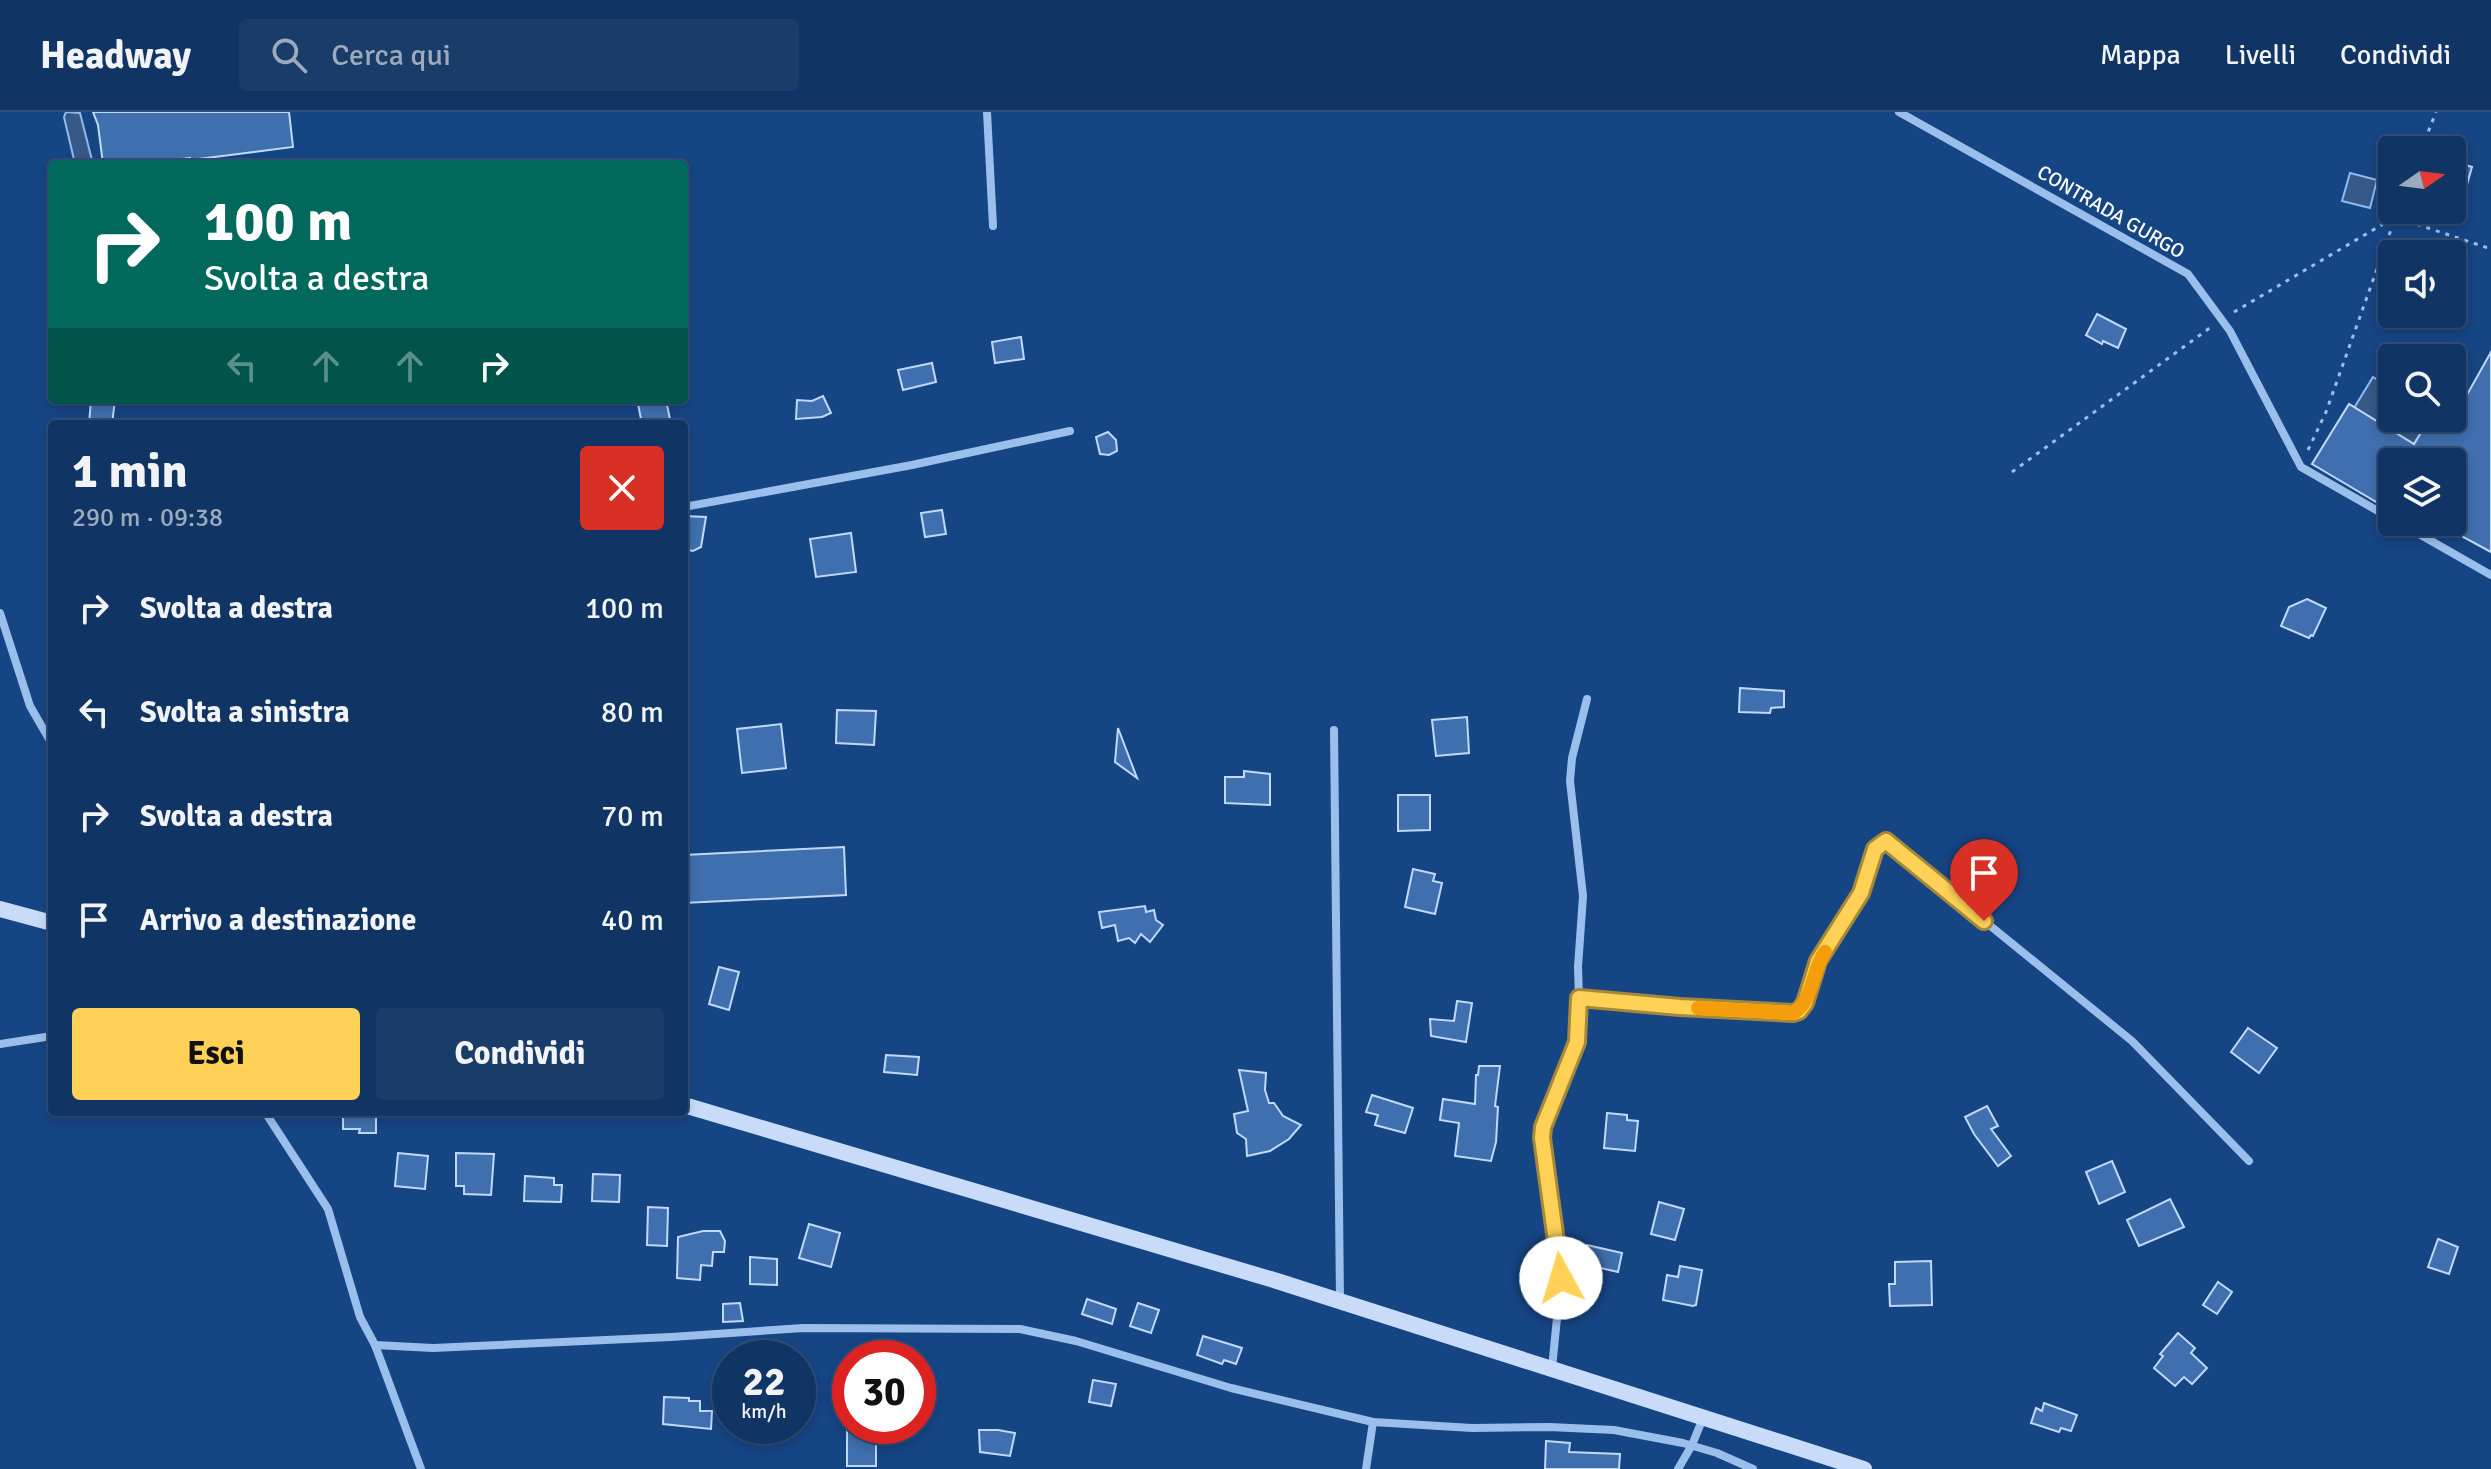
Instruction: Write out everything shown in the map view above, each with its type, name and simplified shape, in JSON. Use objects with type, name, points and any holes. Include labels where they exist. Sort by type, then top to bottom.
[{"type":"main road","points":[[0,909],[48,922]]},
{"type":"main road","points":[[688,1106],[1261,1277],[1864,1469]]},
{"type":"street","points":[[987,112],[993,226]]},
{"type":"street","name":"CONTRADA GURGO","points":[[1899,112],[2188,274],[2230,331],[2301,467]]},
{"type":"street","points":[[688,506],[912,465],[1070,431]]},
{"type":"street","points":[[2301,467],[2378,511]]},
{"type":"street","points":[[2423,536],[2491,575]]},
{"type":"street","points":[[0,613],[30,706],[48,737]]},
{"type":"street","points":[[1552,1369],[1561,1278],[1542,1138],[1543,1127],[1577,1042],[1583,896],[1570,781],[1572,758],[1587,699]]},
{"type":"street","points":[[1334,730],[1340,1302]]},
{"type":"street","points":[[1579,998],[1680,1007],[1799,1011],[1805,1003],[1818,961],[1861,893],[1875,849],[1886,841],[2132,1041],[2249,1161]]},
{"type":"street","points":[[0,1044],[48,1037]]},
{"type":"street","points":[[268,1116],[328,1209],[360,1317],[375,1345],[421,1469]]},
{"type":"street","points":[[375,1345],[433,1348],[803,1328],[1020,1329],[1076,1341],[1231,1388],[1373,1422],[1472,1428],[1614,1430],[1692,1445],[1753,1469]]},
{"type":"street","points":[[1678,1469],[1704,1417]]},
{"type":"street","points":[[1366,1469],[1373,1422]]},
{"type":"path","points":[[2427,136],[2436,112]]},
{"type":"path","points":[[2012,472],[2222,319],[2383,224]]},
{"type":"path","points":[[2301,467],[2326,412],[2393,224]]},
{"type":"path","points":[[2416,224],[2491,249]]},
{"type":"water","points":[[66,112],[80,113],[92,160],[74,160],[64,117]]},
{"type":"water","points":[[2350,173],[2377,180],[2370,208],[2342,201]]},
{"type":"water","points":[[2373,377],[2378,380],[2378,422],[2354,408]]},
{"type":"water","points":[[2394,432],[2421,432],[2414,444]]},
{"type":"building","points":[[93,112],[289,112],[293,147],[190,160],[102,160]]},
{"type":"building","points":[[2466,165],[2472,167],[2466,188]]},
{"type":"building","points":[[2097,314],[2126,329],[2118,348],[2086,335]]},
{"type":"building","points":[[1021,337],[1024,359],[995,363],[992,342]]},
{"type":"building","points":[[2491,352],[2491,552],[2461,536],[2466,536],[2466,448],[2378,448],[2378,503],[2312,464],[2349,404],[2378,422],[2378,432],[2394,432],[2414,444],[2421,432],[2466,432],[2466,397]]},
{"type":"building","points":[[932,363],[936,382],[903,390],[898,370]]},
{"type":"building","points":[[823,396],[831,413],[822,417],[796,419],[797,400],[812,401]]},
{"type":"building","points":[[91,404],[114,404],[112,420],[89,420]]},
{"type":"building","points":[[638,404],[667,404],[670,420],[641,420]]},
{"type":"building","points":[[1108,432],[1116,440],[1117,451],[1109,455],[1100,454],[1096,437]]},
{"type":"building","points":[[942,510],[946,534],[925,537],[921,513]]},
{"type":"building","points":[[688,516],[706,517],[701,547],[688,550]]},
{"type":"building","points":[[851,533],[856,572],[816,577],[810,539]]},
{"type":"building","points":[[2307,599],[2326,608],[2313,636],[2309,638],[2281,626],[2289,607]]},
{"type":"building","points":[[1740,688],[1784,691],[1784,707],[1771,708],[1770,713],[1739,712]]},
{"type":"building","points":[[837,710],[876,711],[874,745],[836,743]]},
{"type":"building","points":[[1467,717],[1469,753],[1436,756],[1432,720]]},
{"type":"building","points":[[781,724],[786,768],[742,773],[737,729]]},
{"type":"building","points":[[1118,728],[1137,778],[1115,762]]},
{"type":"building","points":[[1244,771],[1270,774],[1270,805],[1225,803],[1225,777],[1244,777]]},
{"type":"building","points":[[1398,795],[1430,795],[1430,830],[1398,831]]},
{"type":"building","points":[[844,847],[846,895],[688,903],[688,855]]},
{"type":"building","points":[[1413,869],[1435,874],[1433,881],[1442,883],[1435,914],[1405,907]]},
{"type":"building","points":[[1145,906],[1146,912],[1154,910],[1156,920],[1163,925],[1150,942],[1141,934],[1135,943],[1129,938],[1118,941],[1115,925],[1102,928],[1099,912]]},
{"type":"building","points":[[719,967],[739,972],[729,1010],[709,1004]]},
{"type":"building","points":[[1457,1001],[1472,1003],[1466,1042],[1431,1036],[1430,1019],[1454,1021]]},
{"type":"building","points":[[2248,1028],[2277,1048],[2259,1073],[2231,1052]]},
{"type":"building","points":[[886,1055],[919,1057],[917,1075],[884,1072]]},
{"type":"building","points":[[1479,1066],[1500,1066],[1495,1106],[1498,1107],[1496,1142],[1491,1161],[1455,1156],[1459,1123],[1440,1120],[1443,1099],[1475,1104]]},
{"type":"building","points":[[1239,1070],[1266,1073],[1265,1090],[1269,1103],[1274,1103],[1283,1116],[1301,1125],[1289,1139],[1270,1151],[1247,1156],[1246,1139],[1237,1133],[1234,1114],[1248,1111]]},
{"type":"building","points":[[1372,1095],[1413,1108],[1405,1133],[1375,1125],[1378,1115],[1366,1112]]},
{"type":"building","points":[[1987,1106],[1998,1126],[1991,1129],[2011,1156],[1998,1166],[1965,1117]]},
{"type":"building","points":[[1607,1113],[1627,1115],[1627,1120],[1638,1121],[1635,1151],[1604,1148]]},
{"type":"building","points":[[343,1116],[376,1116],[376,1133],[343,1129]]},
{"type":"building","points":[[398,1153],[428,1156],[425,1189],[395,1186]]},
{"type":"building","points":[[456,1153],[494,1154],[491,1195],[464,1194],[464,1186],[456,1186]]},
{"type":"building","points":[[2112,1161],[2125,1192],[2099,1204],[2086,1172]]},
{"type":"building","points":[[593,1174],[620,1175],[619,1202],[592,1201]]},
{"type":"building","points":[[525,1176],[554,1178],[554,1185],[562,1185],[561,1202],[524,1201]]},
{"type":"building","points":[[2170,1199],[2184,1227],[2139,1246],[2127,1220]]},
{"type":"building","points":[[1659,1202],[1684,1209],[1675,1240],[1651,1234]]},
{"type":"building","points":[[648,1207],[668,1208],[667,1246],[647,1245]]},
{"type":"building","points":[[809,1224],[840,1233],[831,1267],[799,1258]]},
{"type":"building","points":[[703,1231],[720,1231],[725,1241],[724,1252],[713,1252],[712,1266],[701,1265],[700,1280],[677,1278],[678,1237]]},
{"type":"building","points":[[2438,1239],[2458,1247],[2449,1274],[2428,1267]]},
{"type":"building","points":[[1587,1245],[1622,1253],[1618,1272],[1583,1264]]},
{"type":"building","points":[[750,1257],[777,1259],[777,1285],[750,1284]]},
{"type":"building","points":[[1931,1261],[1932,1305],[1890,1306],[1889,1284],[1895,1284],[1895,1262]]},
{"type":"building","points":[[1680,1266],[1702,1270],[1696,1305],[1663,1300],[1667,1275],[1678,1277]]},
{"type":"building","points":[[2218,1282],[2232,1292],[2217,1314],[2203,1305]]},
{"type":"building","points":[[1087,1299],[1116,1309],[1112,1324],[1082,1314]]},
{"type":"building","points":[[740,1303],[743,1321],[723,1322],[723,1304]]},
{"type":"building","points":[[1138,1303],[1159,1310],[1151,1333],[1130,1326]]},
{"type":"building","points":[[2178,1333],[2195,1348],[2191,1353],[2207,1368],[2192,1384],[2184,1377],[2175,1386],[2154,1368],[2163,1356],[2160,1354]]},
{"type":"building","points":[[1203,1336],[1242,1348],[1236,1364],[1224,1360],[1222,1364],[1197,1355]]},
{"type":"building","points":[[1093,1380],[1116,1384],[1111,1406],[1089,1402]]},
{"type":"building","points":[[664,1397],[700,1401],[700,1411],[712,1411],[711,1429],[663,1424]]},
{"type":"building","points":[[2044,1403],[2077,1415],[2071,1431],[2061,1428],[2059,1432],[2031,1423],[2036,1408],[2042,1411]]},
{"type":"building","points":[[979,1430],[1015,1433],[1010,1456],[980,1452]]},
{"type":"building","points":[[1546,1441],[1570,1443],[1569,1452],[1620,1454],[1619,1469],[1545,1469]]},
{"type":"building","points":[[847,1444],[876,1444],[876,1466],[847,1466]]},
{"type":"slow traffic","points":[[1698,1008],[1799,1011],[1805,1003],[1818,961],[1825,952]]},
{"type":"route","points":[[1561,1278],[1542,1138],[1543,1127],[1577,1042],[1579,998],[1680,1007],[1799,1011],[1805,1003],[1818,961],[1861,893],[1875,849],[1886,841],[1984,921]]}]
